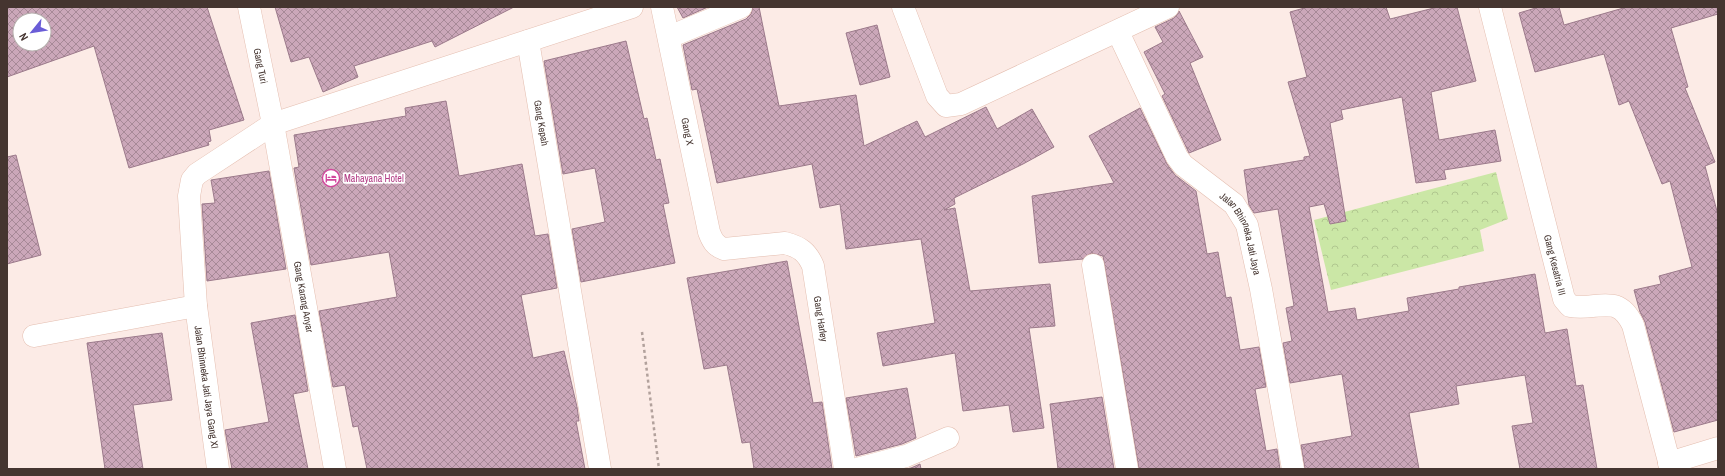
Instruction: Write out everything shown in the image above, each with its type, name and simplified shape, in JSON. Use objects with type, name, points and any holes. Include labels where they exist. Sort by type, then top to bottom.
[{"type":"street","name":"Gang Turi","points":[[249,7],[273,124]]},
{"type":"street","points":[[273,124],[632,7]]},
{"type":"street","name":"Gang X","points":[[662,7],[709,232],[716,245],[724,249]]},
{"type":"street","points":[[669,37],[742,7]]},
{"type":"street","points":[[903,7],[937,96],[946,106],[961,104],[1118,32],[1168,7]]},
{"type":"street","name":"Gang Kesatria III","points":[[1490,7],[1564,299],[1570,306],[1614,305],[1622,308],[1627,313],[1633,324],[1670,466]]},
{"type":"street","name":"Jalan Bhinneka Jati Jaya","points":[[1118,32],[1177,157],[1183,165],[1234,204],[1247,225],[1261,289],[1293,469]]},
{"type":"street","name":"Gang Kepah","points":[[528,41],[600,469]]},
{"type":"street","name":"Jalan Bhinneka Jati Jaya Gang XI","points":[[218,469],[196,306],[189,196],[192,180],[197,174],[273,124]]},
{"type":"street","name":"Gang Karang Anyar","points":[[273,124],[335,469]]},
{"type":"street","name":"Gang Harley","points":[[724,249],[785,243],[802,249],[811,262],[845,469]]},
{"type":"street","points":[[1092,265],[1127,469]]},
{"type":"street","points":[[34,336],[196,306]]},
{"type":"street","points":[[858,469],[906,456],[948,438]]},
{"type":"street","points":[[1670,466],[1718,448]]},
{"type":"path","points":[[642,332],[658,469]]},
{"type":"green space","points":[[1496,172],[1508,219],[1480,230],[1484,251],[1331,290],[1314,220]]},
{"type":"building","points":[[7,7],[207,7],[244,120],[209,130],[211,141],[208,142],[209,145],[129,168],[94,46],[7,77]]},
{"type":"building","points":[[275,7],[514,7],[435,47],[432,41],[354,66],[358,77],[323,92],[309,57],[291,62]]},
{"type":"building","points":[[677,7],[708,7],[683,18]]},
{"type":"building","points":[[753,7],[759,7],[779,106],[856,95],[864,146],[917,121],[925,137],[986,107],[997,129],[1032,109],[1054,147],[954,198],[955,204],[944,210],[955,208],[970,291],[1050,284],[1055,326],[1029,328],[1044,428],[1013,432],[1009,405],[963,411],[955,353],[883,366],[877,333],[935,323],[921,239],[846,249],[840,204],[820,208],[812,164],[717,183],[697,89],[692,90],[683,45],[746,19],[751,14]]},
{"type":"building","points":[[1308,7],[1386,7],[1390,19],[1438,7],[1457,7],[1476,81],[1431,92],[1439,140],[1495,130],[1501,161],[1444,170],[1446,179],[1416,183],[1402,97],[1341,110],[1343,119],[1330,123],[1346,221],[1330,224],[1324,204],[1309,207],[1328,312],[1355,308],[1357,320],[1409,311],[1407,298],[1459,289],[1459,287],[1535,274],[1545,333],[1567,329],[1576,386],[1583,385],[1597,469],[1520,469],[1512,426],[1533,423],[1525,375],[1456,386],[1459,404],[1409,413],[1419,469],[1305,469],[1301,445],[1352,436],[1342,374],[1290,383],[1283,343],[1292,341],[1286,308],[1294,306],[1278,209],[1254,213],[1249,205],[1244,170],[1304,160],[1304,157],[1310,156],[1288,82],[1307,77],[1290,12]]},
{"type":"building","points":[[1539,7],[1559,7],[1564,25],[1627,7],[1717,7],[1718,14],[1671,28],[1688,87],[1685,88],[1715,162],[1705,166],[1718,215],[1718,420],[1674,432],[1645,322],[1640,312],[1634,290],[1661,284],[1659,276],[1692,267],[1670,181],[1662,184],[1629,101],[1619,105],[1604,54],[1535,72],[1519,13]]},
{"type":"building","points":[[1179,11],[1203,57],[1190,63],[1221,140],[1189,153],[1162,96],[1165,94],[1144,52],[1163,42],[1155,27],[1174,18]]},
{"type":"building","points":[[877,25],[890,77],[860,85],[846,33]]},
{"type":"building","points":[[626,41],[644,119],[647,118],[656,160],[660,159],[669,203],[663,204],[675,263],[581,282],[572,229],[605,222],[595,168],[563,174],[544,61]]},
{"type":"building","points":[[446,101],[459,176],[522,164],[535,236],[548,234],[557,288],[521,295],[533,358],[564,351],[577,407],[579,421],[576,421],[585,469],[367,469],[358,426],[353,427],[345,385],[333,387],[319,311],[397,297],[389,252],[311,265],[294,168],[299,167],[294,135],[406,116],[405,108]]},
{"type":"building","points":[[1140,108],[1167,164],[1175,175],[1196,191],[1207,254],[1218,252],[1226,298],[1231,297],[1240,350],[1259,347],[1266,387],[1255,389],[1266,451],[1277,449],[1280,469],[1139,469],[1103,256],[1091,253],[1083,259],[1039,263],[1032,196],[1114,183],[1089,136]]},
{"type":"building","points":[[16,155],[41,255],[7,264],[7,157]]},
{"type":"building","points":[[269,171],[286,269],[207,281],[202,204],[215,203],[211,180]]},
{"type":"building","points":[[787,261],[813,403],[822,402],[832,469],[754,469],[750,442],[742,443],[727,365],[704,369],[687,278]]},
{"type":"building","points":[[295,315],[308,391],[293,394],[308,469],[232,469],[225,430],[269,422],[251,323]]},
{"type":"building","points":[[162,333],[172,400],[133,405],[143,469],[105,469],[87,343]]},
{"type":"building","points":[[907,388],[916,438],[902,444],[856,456],[846,398]]},
{"type":"building","points":[[1102,397],[1114,469],[1058,469],[1050,404]]},
{"type":"building","points":[[920,464],[921,469],[906,469],[911,468]]},
{"type":"place","name":"Mahayana Hotel","points":[[331,178]]}]
